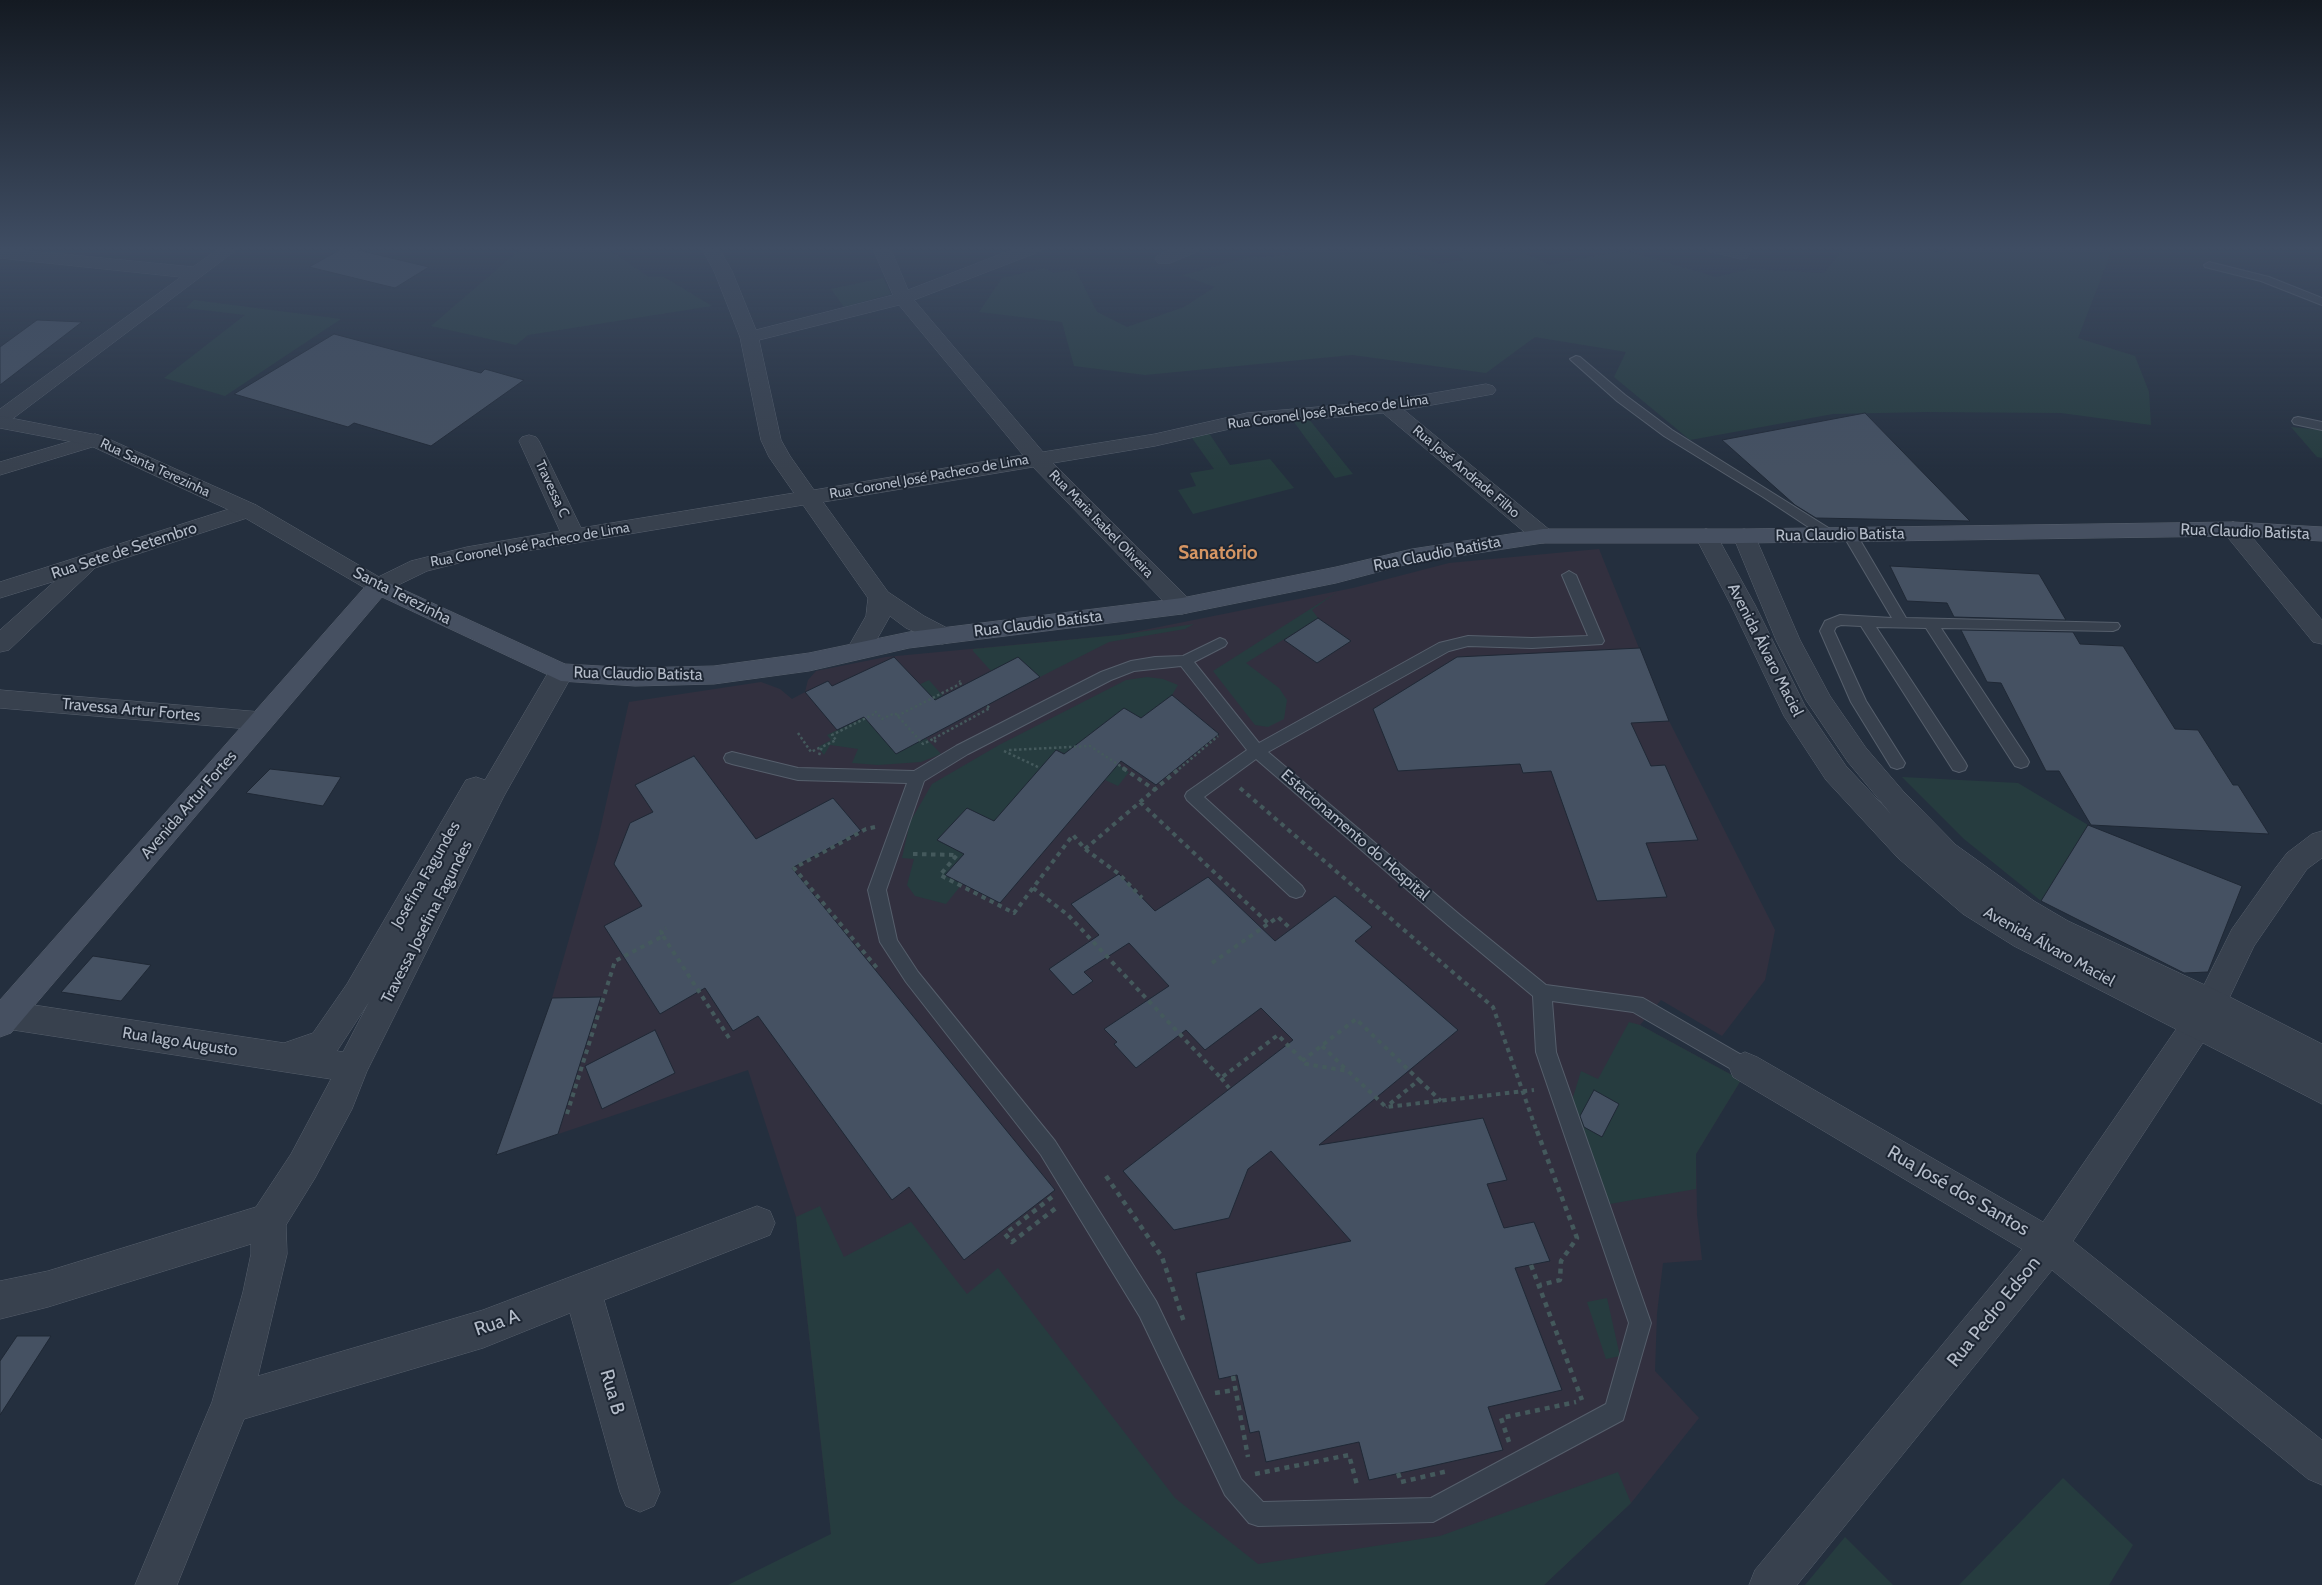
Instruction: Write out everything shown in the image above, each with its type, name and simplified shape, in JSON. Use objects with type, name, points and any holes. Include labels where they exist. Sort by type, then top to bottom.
[{"type":"main road","name":"Rua Claudio Batista","points":[[555,670],[634,677],[714,675],[809,662],[909,640],[1182,606],[1336,575],[1420,555],[1543,536],[1744,536],[2233,529],[2322,534]]},
{"type":"main road","name":"Santa Terezinha","points":[[378,586],[555,670]]},
{"type":"main road","name":"Avenida Artur Fortes","points":[[3,1019],[378,586]]},
{"type":"street","points":[[0,420],[132,321]]},
{"type":"street","points":[[743,321],[749,337],[756,381],[771,440],[780,457],[880,598],[915,622],[942,636]]},
{"type":"street","points":[[749,337],[812,321]]},
{"type":"street","name":"Rua Maria Isabel Oliveira","points":[[922,321],[1037,459],[1182,606]]},
{"type":"street","name":"Rua Coronel José Pacheco de Lima","points":[[378,586],[407,570],[433,561],[1156,440],[1256,418],[1388,407],[1486,390]]},
{"type":"street","name":"Rua José Andrade Filho","points":[[1388,407],[1543,536]]},
{"type":"street","name":"Rua Santa Terezinha","points":[[0,420],[95,440],[248,510]]},
{"type":"street","points":[[0,469],[95,440]]},
{"type":"street","name":"Travessa C","points":[[529,441],[574,537]]},
{"type":"street","name":"Rua Sete de Setembro","points":[[0,590],[88,564],[248,510]]},
{"type":"street","name":"Santa Terezinha","points":[[248,510],[378,586]]},
{"type":"street","points":[[2233,529],[2322,636]]},
{"type":"street","name":"Avenida Álvaro Maciel","points":[[1706,536],[1743,605],[1793,709],[1836,773],[1908,850],[1973,904],[2025,938],[2116,972],[2204,1014],[2322,1060]]},
{"type":"street","name":"Avenida Álvaro Maciel","points":[[1744,536],[1788,640],[1807,679],[1857,755],[1893,798],[1946,853],[1970,872],[2116,972]]},
{"type":"street","points":[[0,644],[88,564]]},
{"type":"street","points":[[858,651],[878,616],[880,598]]},
{"type":"street","name":"Josefina Fagundes","points":[[282,1058],[324,1044],[358,993],[497,749],[555,670]]},
{"type":"street","name":"Travessa Josefina Fagundes","points":[[268,1221],[303,1166],[340,1098],[352,1068],[555,670]]},
{"type":"street","name":"Travessa Artur Fortes","points":[[0,699],[261,721]]},
{"type":"street","name":"Rua Pedro Edson","points":[[1770,1585],[2049,1245],[2204,1014],[2243,938],[2297,861],[2322,842]]},
{"type":"street","name":"Avenida Álvaro Maciel","points":[[2204,1014],[2322,1089]]},
{"type":"street","name":"Rua Iago Augusto","points":[[3,1019],[352,1068]]},
{"type":"street","name":"Rua José dos Santos","points":[[1745,1067],[2049,1245],[2322,1465]]},
{"type":"street","points":[[0,1300],[48,1289],[268,1221],[269,1254],[262,1292],[230,1403],[156,1585]]},
{"type":"street","name":"Rua A","points":[[230,1403],[483,1329],[583,1292],[756,1223]]},
{"type":"street","name":"Rua B","points":[[583,1292],[640,1492]]},
{"type":"lane","points":[[1576,359],[1622,398],[1668,433],[1840,535],[1902,623]]},
{"type":"lane","points":[[2298,421],[2322,426]]},
{"type":"lane","points":[[1296,890],[1193,796],[1257,751],[1444,646],[1468,641],[1532,643],[1598,641],[1569,575]]},
{"type":"lane","points":[[1897,763],[1859,702],[1827,631],[1830,624],[1840,620],[1902,623],[2112,626]]},
{"type":"lane","points":[[1865,621],[1959,766]]},
{"type":"lane","points":[[1930,623],[2021,762]]},
{"type":"lane","points":[[732,758],[798,774],[917,777],[997,743],[1106,676],[1131,666],[1155,662],[1185,662],[1220,643]]},
{"type":"lane","name":"Estacionamento do Hospital","points":[[1185,662],[1257,751],[1454,920],[1542,992]]},
{"type":"lane","points":[[917,777],[877,890],[889,942],[912,977],[1048,1148],[1148,1310],[1233,1487],[1258,1514],[1433,1510],[1615,1412],[1640,1323],[1546,1052],[1542,992],[1636,1004],[1745,1067]]},
{"type":"path","points":[[898,716],[962,683],[959,681]]},
{"type":"path","points":[[798,733],[811,752],[836,740],[832,735],[875,712],[883,720],[895,713],[923,744],[933,738]]},
{"type":"path","points":[[1085,849],[1220,734]]},
{"type":"path","points":[[997,743],[1040,768]]},
{"type":"path","points":[[997,743],[1090,746],[1155,790]]},
{"type":"path","points":[[818,755],[822,747]]},
{"type":"path","points":[[1238,786],[1493,1007],[1522,1092],[1577,1238],[1561,1262],[1560,1280],[1540,1285]]},
{"type":"path","points":[[1140,802],[1269,924]]},
{"type":"path","points":[[802,864],[866,829],[884,828]]},
{"type":"path","points":[[890,854],[957,855],[940,875],[1014,912],[1073,835],[1085,849],[1119,874],[1142,898]]},
{"type":"path","points":[[1032,888],[1068,915],[1230,1088]]},
{"type":"path","points":[[1212,963],[1278,917],[1291,929]]},
{"type":"path","points":[[666,928],[660,931],[732,1041]]},
{"type":"path","points":[[567,1114],[615,961],[663,936]]},
{"type":"path","points":[[1302,1061],[1356,1020],[1441,1101]]},
{"type":"path","points":[[1221,1078],[1278,1036],[1306,1064],[1348,1071]]},
{"type":"path","points":[[1322,1046],[1386,1107],[1558,1088]]},
{"type":"path","points":[[1386,1107],[1419,1080]]},
{"type":"path","points":[[1053,1196],[1005,1234],[1012,1242],[1061,1204]]},
{"type":"path","points":[[1510,1446],[1501,1418],[1582,1401],[1531,1265]]},
{"type":"path","points":[[1233,1376],[1252,1474],[1349,1455],[1359,1493]]},
{"type":"path","points":[[1393,1484],[1453,1470]]},
{"type":"path","points":[[1398,1473],[1401,1482]]},
{"type":"shaded area","points":[[1599,549],[1666,715],[1775,930],[1765,980],[1722,1036],[1661,1000],[1640,1025],[1741,1080],[1696,1154],[1697,1215],[1702,1260],[1663,1263],[1657,1313],[1655,1371],[1699,1418],[1631,1503],[1544,1585],[831,1534],[796,1217],[748,1070],[496,1155],[552,998],[598,839],[629,702],[761,682],[780,689],[792,699],[805,692],[808,680],[816,671],[886,657],[1119,635],[1353,588],[1449,563]]},
{"type":"green space","points":[[237,321],[338,321],[225,396],[164,378]]},
{"type":"green space","points":[[437,321],[617,321],[528,335],[516,345],[431,326]]},
{"type":"green space","points":[[1053,321],[1115,321],[1127,327],[1144,321],[2085,321],[2078,338],[2135,356],[2149,392],[2151,425],[2061,413],[1926,412],[1833,414],[1690,440],[1614,377],[1626,352],[1535,337],[1486,373],[1352,355],[1145,375],[1074,366],[1062,322]]},
{"type":"green space","points":[[1291,418],[1308,418],[1353,474],[1335,478]]},
{"type":"green space","points":[[2291,427],[2322,430],[2322,458],[2317,457]]},
{"type":"green space","points":[[1209,433],[1230,465],[1270,459],[1294,488],[1193,514],[1178,490],[1196,486],[1190,473],[1214,469],[1192,438]]},
{"type":"green space","points":[[1337,592],[1312,610],[1318,618],[1246,663],[1279,688],[1287,700],[1284,719],[1268,727],[1255,725],[1213,671]]},
{"type":"green space","points":[[1194,624],[1185,629],[1109,642],[1040,677],[1018,657],[991,671],[973,651],[973,649],[1119,635]]},
{"type":"green space","points":[[1147,677],[1163,679],[1178,685],[1172,695],[1141,718],[1124,708],[1085,738],[1090,746],[1129,772],[1118,786],[1105,780],[1109,774],[1057,750],[994,821],[967,808],[937,840],[964,854],[945,875],[962,884],[946,904],[915,896],[907,885],[914,859],[902,858],[910,822],[932,784],[999,745],[1126,680]]},
{"type":"green space","points":[[929,680],[943,696],[905,716],[941,754],[921,762],[878,765],[852,763],[858,749],[830,745],[824,755],[818,747],[831,740],[827,735],[907,696],[904,692]]},
{"type":"green space","points":[[1902,777],[2018,783],[2088,825],[2041,901],[1964,839]]},
{"type":"green space","points":[[1629,1022],[1640,1025],[1741,1080],[1696,1154],[1696,1189],[1604,1205],[1570,1107],[1581,1071],[1598,1079]]},
{"type":"green space","points":[[820,1206],[844,1257],[911,1222],[967,1294],[998,1268],[1175,1498],[1258,1564],[1440,1536],[1618,1472],[1631,1503],[1544,1585],[728,1585],[831,1534],[796,1217]]},
{"type":"green space","points":[[1607,1298],[1620,1356],[1606,1359],[1587,1302]]},
{"type":"green space","points":[[2063,1478],[2133,1545],[2109,1585],[1959,1585]]},
{"type":"green space","points":[[1845,1537],[1893,1585],[1805,1585]]},
{"type":"building","points":[[36,321],[82,322],[0,385],[0,347]]},
{"type":"building","points":[[334,334],[481,373],[485,369],[524,380],[431,446],[354,423],[348,427],[234,394]]},
{"type":"building","points":[[1865,413],[1970,521],[1816,518],[1795,505],[1722,440]]},
{"type":"building","points":[[1890,566],[2039,574],[2066,620],[1954,617],[1947,603],[1907,601]]},
{"type":"building","points":[[1318,618],[1351,641],[1317,663],[1284,640]]},
{"type":"building","points":[[1961,630],[2073,632],[2080,644],[2123,646],[2175,729],[2198,730],[2233,785],[2238,785],[2269,834],[2091,825],[2059,771],[2046,771],[2001,683],[1987,682]]},
{"type":"building","points":[[1640,648],[1669,721],[1631,723],[1651,766],[1665,765],[1698,840],[1646,843],[1667,897],[1597,901],[1551,771],[1523,773],[1520,764],[1398,771],[1373,709],[1457,657]]},
{"type":"building","points":[[894,657],[935,700],[1018,657],[1040,677],[896,754],[864,717],[837,730],[805,692],[828,681],[832,686]]},
{"type":"building","points":[[1172,695],[1219,734],[1156,785],[1121,761],[1000,903],[945,875],[964,854],[937,840],[967,808],[994,821],[1056,750],[1064,754],[1124,708],[1141,718]]},
{"type":"building","points":[[694,756],[756,839],[833,798],[861,831],[792,868],[1055,1190],[964,1260],[909,1187],[892,1200],[758,1016],[733,1031],[705,988],[660,1014],[604,926],[642,906],[614,864],[630,823],[653,812],[635,785]]},
{"type":"building","points":[[270,769],[341,777],[323,806],[246,793]]},
{"type":"building","points":[[2088,825],[2242,886],[2208,972],[2184,973],[2041,901]]},
{"type":"building","points":[[1119,874],[1155,911],[1208,877],[1275,941],[1335,896],[1372,927],[1355,941],[1458,1030],[1319,1145],[1483,1118],[1507,1180],[1487,1184],[1504,1228],[1534,1222],[1550,1261],[1515,1268],[1562,1390],[1488,1407],[1503,1450],[1369,1480],[1359,1442],[1266,1462],[1259,1431],[1250,1433],[1237,1375],[1219,1379],[1196,1273],[1351,1241],[1271,1151],[1248,1169],[1229,1218],[1174,1230],[1123,1171],[1293,1040],[1261,1008],[1205,1050],[1186,1030],[1136,1068],[1114,1044],[1117,1042],[1104,1029],[1169,986],[1129,943],[1084,972],[1093,981],[1073,995],[1049,969],[1099,935],[1071,904]]},
{"type":"building","points":[[93,956],[151,965],[121,1001],[61,992]]},
{"type":"building","points":[[601,997],[558,1134],[496,1155],[552,998]]},
{"type":"building","points":[[655,1030],[675,1073],[602,1109],[585,1066]]},
{"type":"building","points":[[1594,1090],[1619,1104],[1602,1137],[1584,1127],[1580,1116]]},
{"type":"building","points":[[17,1336],[51,1336],[0,1415],[0,1361]]},
{"type":"district","name":"Sanatório","points":[[1218,553]]}]
